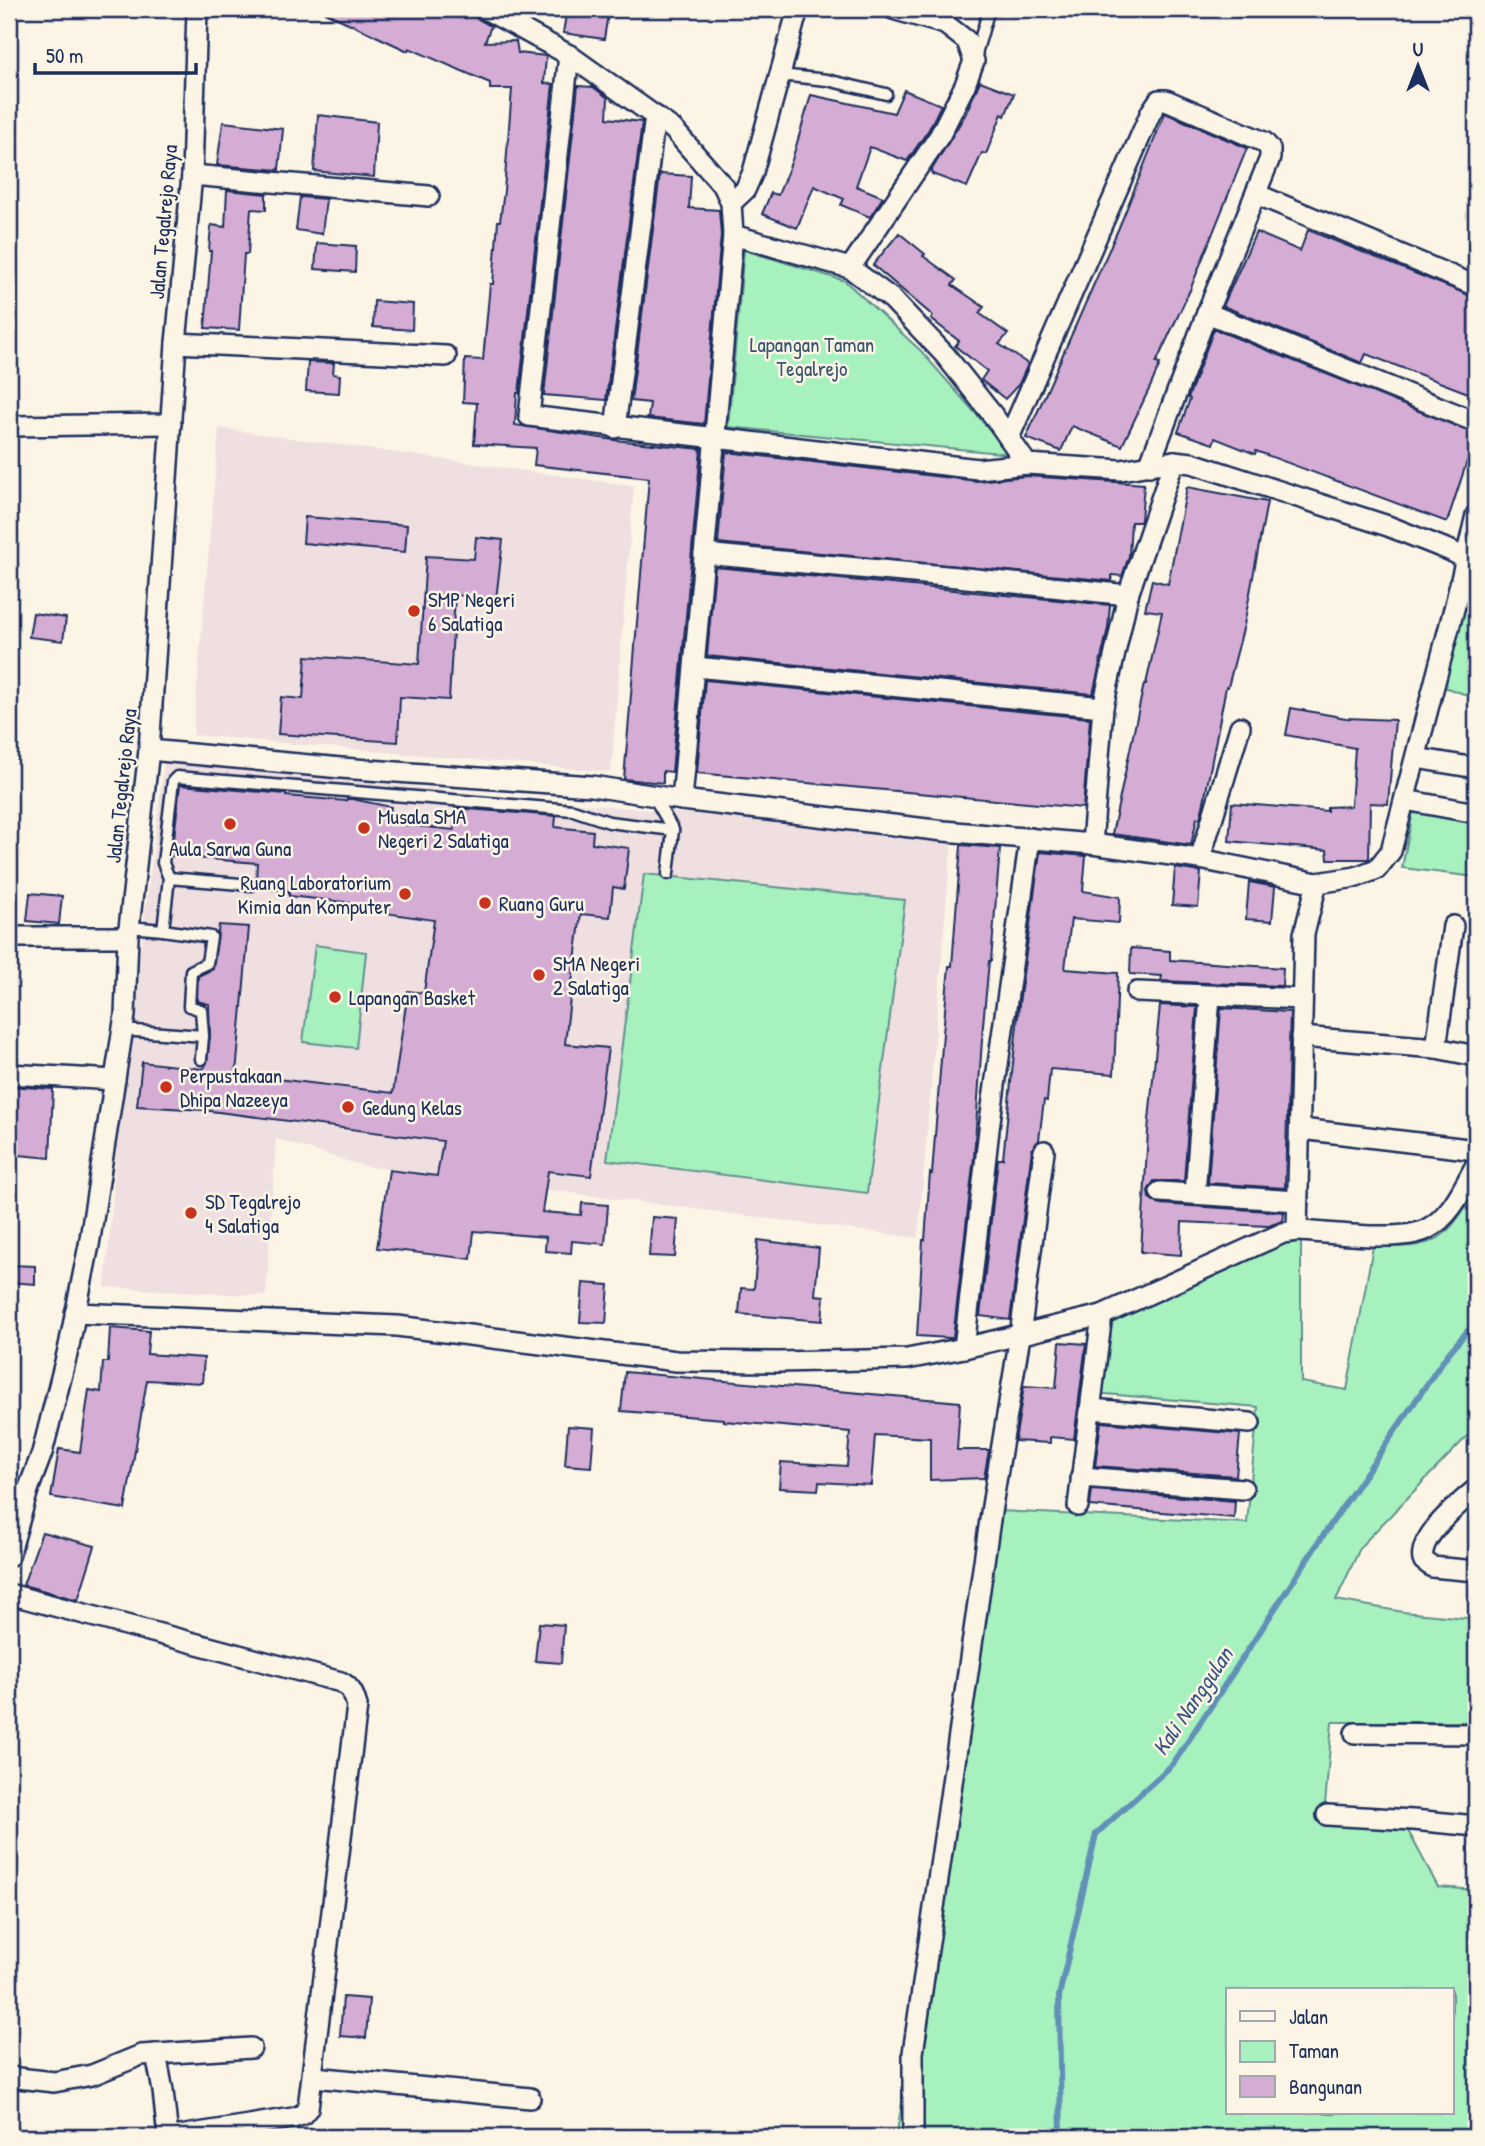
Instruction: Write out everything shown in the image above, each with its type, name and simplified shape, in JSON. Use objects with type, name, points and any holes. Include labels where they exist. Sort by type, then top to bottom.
[{"type":"street","name":"Jalan Tegalrejo Raya","points":[[9,1556],[11,1536],[42,1453],[75,1313],[89,1245],[122,1030],[128,932],[149,750],[176,343],[191,175],[197,9]]},
{"type":"street","points":[[485,9],[569,55],[673,129],[724,187],[731,203],[733,235],[682,800]]},
{"type":"street","points":[[731,203],[745,190],[754,172],[798,9]]},
{"type":"street","points":[[850,268],[940,135],[974,61],[967,41],[945,24],[893,9]]},
{"type":"street","points":[[569,55],[528,413],[531,418],[978,469],[1027,464],[1121,470],[1174,461],[1192,463],[1388,526],[1451,551],[1471,562]]},
{"type":"street","points":[[1009,438],[1151,112],[1159,100],[1166,100],[1264,142],[1270,149],[1270,158],[1149,466]]},
{"type":"street","points":[[615,428],[654,116]]},
{"type":"street","points":[[191,175],[429,196]]},
{"type":"street","points":[[1256,194],[1476,286]]},
{"type":"street","points":[[733,235],[850,268],[892,299],[945,355],[1027,464]]},
{"type":"street","points":[[1207,313],[1476,422]]},
{"type":"street","points":[[176,343],[446,356]]},
{"type":"street","points":[[9,426],[171,424]]},
{"type":"street","points":[[1092,844],[1103,707],[1128,596],[1174,461]]},
{"type":"street","points":[[149,750],[341,768],[592,786],[682,800],[944,831],[1092,844],[1200,859],[1317,883],[1356,877],[1377,869],[1391,851],[1471,562],[1476,515]]},
{"type":"street","points":[[704,554],[1128,596]]},
{"type":"street","points":[[695,667],[1103,707]]},
{"type":"street","points":[[1200,859],[1240,727]]},
{"type":"street","points":[[1416,758],[1476,768]]},
{"type":"street","points":[[1405,800],[1476,813]]},
{"type":"street","points":[[964,1348],[990,1121],[1030,838]]},
{"type":"street","points":[[1297,1231],[1304,934],[1317,883]]},
{"type":"street","points":[[1436,1048],[1453,926]]},
{"type":"street","points":[[9,937],[128,932]]},
{"type":"street","points":[[1137,992],[1302,999]]},
{"type":"street","points":[[1195,1194],[1210,996]]},
{"type":"street","points":[[1301,1037],[1436,1048],[1476,1056]]},
{"type":"street","points":[[9,1074],[115,1080]]},
{"type":"street","points":[[1300,1129],[1476,1150]]},
{"type":"street","points":[[913,2137],[913,2053],[992,1506],[1020,1336],[1044,1151]]},
{"type":"street","points":[[75,1313],[397,1326],[676,1360],[779,1362],[906,1359],[1020,1336],[1102,1315],[1283,1233],[1297,1231],[1403,1236],[1428,1229],[1451,1208],[1476,1165]]},
{"type":"street","points":[[1160,1192],[1298,1201]]},
{"type":"street","points":[[1078,1506],[1102,1315]]},
{"type":"street","points":[[1091,1409],[1250,1423]]},
{"type":"street","points":[[1081,1477],[1243,1489]]},
{"type":"street","points":[[1476,1489],[1427,1539],[1422,1553],[1423,1560],[1432,1567],[1476,1571]]},
{"type":"street","points":[[9,1594],[348,1685],[357,1706],[315,2044],[314,2077],[308,2108],[302,2115],[171,2137],[156,2054]]},
{"type":"street","points":[[1355,1733],[1476,1734]]},
{"type":"street","points":[[1327,1815],[1476,1826]]},
{"type":"street","points":[[9,2077],[54,2082],[92,2075],[141,2055],[251,2048]]},
{"type":"street","points":[[314,2077],[530,2098]]},
{"type":"lane","points":[[974,61],[989,9]]},
{"type":"lane","points":[[780,75],[827,80],[886,94]]},
{"type":"lane","points":[[163,930],[169,878],[163,863],[173,781],[177,777],[573,810],[609,822],[673,830]]},
{"type":"lane","points":[[654,796],[673,830],[668,874]]},
{"type":"lane","points":[[169,878],[252,885]]},
{"type":"lane","points":[[128,932],[163,930],[211,937],[207,963],[191,971],[189,1006],[201,1010],[201,1059]]},
{"type":"lane","points":[[122,1030],[203,1036]]},
{"type":"shaded area","name":"SMP Negeri 6 Salatiga","points":[[219,428],[634,486],[611,772],[193,735]]},
{"type":"shaded area","name":"SMA Negeri 2 Salatiga","points":[[164,763],[952,839],[918,1238],[363,1166],[276,1139],[266,1296],[105,1287],[120,1111]]},
{"type":"green space","name":"Lapangan Taman Tegalrejo","points":[[744,250],[845,281],[921,351],[1011,454],[728,427]]},
{"type":"green space","points":[[1462,605],[1476,610],[1476,698],[1441,686]]},
{"type":"green space","points":[[1414,807],[1476,817],[1476,877],[1402,868]]},
{"type":"green space","points":[[644,874],[905,900],[867,1193],[607,1160]]},
{"type":"green space","name":"Lapangan Basket","points":[[315,945],[366,952],[356,1048],[303,1042]]},
{"type":"green space","points":[[1476,1189],[1476,1427],[1361,1546],[1336,1600],[1403,1612],[1476,1619],[1476,1722],[1332,1722],[1324,1817],[1404,1823],[1438,1887],[1476,1890],[1476,2137],[896,2137],[971,1707],[999,1511],[1247,1523],[1258,1407],[1094,1393],[1101,1321],[1301,1232],[1301,1382],[1347,1390],[1373,1246],[1425,1244],[1446,1232]]},
{"type":"building","points":[[318,9],[460,9],[491,26],[485,42],[516,41],[518,53],[546,56],[544,83],[553,84],[515,425],[614,440],[701,449],[672,772],[663,771],[663,783],[624,779],[649,478],[534,465],[536,448],[474,444],[477,403],[463,402],[465,359],[483,360],[490,284],[493,284],[498,221],[504,191],[512,89],[490,89],[490,83],[409,48],[408,51]]},
{"type":"building","points":[[567,9],[608,14],[604,39],[563,33]]},
{"type":"building","points":[[980,81],[1014,94],[967,187],[932,174],[931,171],[965,115]]},
{"type":"building","points":[[578,86],[593,87],[608,98],[607,118],[642,122],[606,400],[544,395]]},
{"type":"building","points":[[904,90],[941,105],[929,129],[907,161],[870,147],[856,186],[883,197],[870,217],[841,205],[844,199],[814,186],[797,228],[762,214],[771,193],[778,195],[792,160],[811,95],[894,113]]},
{"type":"building","points":[[1165,113],[1247,148],[1190,290],[1156,363],[1160,364],[1122,446],[1072,426],[1061,451],[1026,438],[1120,225]]},
{"type":"building","points":[[318,115],[377,122],[374,177],[314,171]]},
{"type":"building","points":[[223,122],[283,129],[279,170],[217,165]]},
{"type":"building","points":[[660,174],[691,176],[689,208],[719,210],[721,235],[704,424],[648,418],[650,403],[631,401]]},
{"type":"building","points":[[227,190],[266,194],[266,210],[251,209],[248,254],[244,254],[239,330],[205,328],[211,225],[225,227]]},
{"type":"building","points":[[300,197],[326,199],[322,234],[296,230]]},
{"type":"building","points":[[1308,230],[1476,298],[1476,396],[1366,354],[1362,363],[1223,306],[1256,232],[1300,251]]},
{"type":"building","points":[[899,233],[925,254],[923,256],[956,280],[952,285],[984,307],[979,313],[1008,334],[999,344],[1028,364],[1019,384],[1005,399],[981,380],[987,371],[955,346],[959,341],[873,265]]},
{"type":"building","points":[[317,243],[356,246],[355,272],[315,269]]},
{"type":"building","points":[[374,301],[413,304],[412,330],[373,327]]},
{"type":"building","points":[[1214,329],[1476,434],[1447,522],[1256,451],[1255,454],[1215,438],[1213,444],[1178,432]]},
{"type":"building","points":[[308,362],[334,363],[333,374],[340,375],[339,393],[306,391]]},
{"type":"building","points":[[726,452],[977,481],[1027,476],[1144,484],[1141,520],[1131,522],[1129,556],[1122,576],[1112,575],[1112,581],[718,543]]},
{"type":"building","points":[[1187,487],[1267,502],[1244,625],[1226,687],[1203,807],[1200,818],[1197,818],[1191,845],[1112,834],[1162,612],[1145,610],[1152,580],[1168,584]]},
{"type":"building","points":[[305,517],[407,525],[405,552],[303,543]]},
{"type":"building","points":[[476,537],[503,540],[496,599],[455,595],[449,700],[400,697],[398,742],[278,734],[281,697],[303,699],[306,656],[419,664],[426,556],[474,559]]},
{"type":"building","points":[[715,567],[1110,605],[1108,628],[1093,694],[707,656]]},
{"type":"building","points":[[33,613],[66,618],[63,641],[29,637]]},
{"type":"building","points":[[705,680],[1090,718],[1083,808],[697,773]]},
{"type":"building","points":[[1291,708],[1346,718],[1395,720],[1388,804],[1370,803],[1369,859],[1328,859],[1327,850],[1229,841],[1232,803],[1327,811],[1327,807],[1351,806],[1355,748],[1286,735]]},
{"type":"building","points":[[180,785],[346,801],[352,799],[391,807],[388,823],[454,830],[455,808],[556,816],[555,827],[593,831],[592,843],[629,848],[624,889],[613,887],[610,917],[581,914],[570,998],[565,1044],[608,1048],[591,1176],[548,1171],[542,1212],[581,1215],[582,1203],[608,1205],[605,1244],[572,1241],[571,1253],[545,1251],[546,1237],[474,1231],[471,1259],[377,1248],[389,1170],[437,1176],[443,1141],[203,1110],[137,1106],[142,1062],[203,1069],[207,1063],[209,1004],[197,1001],[198,976],[213,969],[219,925],[249,927],[236,1074],[393,1093],[408,991],[424,993],[434,920],[372,911],[372,907],[344,902],[289,896],[289,891],[258,888],[257,863],[172,856]]},
{"type":"building","points":[[961,845],[1000,848],[974,1157],[953,1338],[950,1338],[917,1336],[923,1240],[930,1173],[932,1174]]},
{"type":"building","points":[[1040,852],[1086,856],[1083,891],[1120,897],[1119,923],[1071,919],[1065,969],[1118,973],[1114,1074],[1050,1069],[1039,1140],[1032,1149],[1010,1320],[980,1316],[998,1159],[1003,1159],[1020,996]]},
{"type":"building","points":[[1175,868],[1201,872],[1198,907],[1172,905]]},
{"type":"building","points":[[1249,882],[1275,887],[1272,921],[1246,919]]},
{"type":"building","points":[[30,893],[62,896],[59,924],[27,921]]},
{"type":"building","points":[[1131,948],[1170,951],[1170,960],[1283,968],[1282,986],[1161,981],[1162,976],[1130,974]]},
{"type":"building","points":[[1160,1005],[1197,1007],[1184,1181],[1154,1181],[1148,1191],[1149,1198],[1159,1204],[1284,1212],[1283,1221],[1268,1226],[1182,1222],[1181,1255],[1141,1252],[1148,1131]]},
{"type":"building","points":[[1221,1008],[1290,1012],[1285,1188],[1208,1183]]},
{"type":"building","points":[[9,1086],[53,1089],[50,1158],[9,1154]]},
{"type":"building","points":[[652,1217],[678,1219],[675,1257],[649,1256]]},
{"type":"building","points":[[758,1240],[819,1248],[815,1295],[824,1296],[822,1321],[739,1314],[741,1288],[754,1289]]},
{"type":"building","points":[[9,1265],[35,1266],[35,1284],[9,1282]]},
{"type":"building","points":[[583,1283],[609,1285],[606,1323],[580,1322]]},
{"type":"building","points":[[110,1328],[149,1331],[147,1354],[204,1358],[202,1383],[147,1380],[125,1509],[51,1497],[59,1449],[80,1452],[89,1390],[101,1392],[103,1362],[108,1362]]},
{"type":"building","points":[[1060,1342],[1086,1344],[1074,1439],[1050,1437],[1050,1443],[1015,1441],[1024,1386],[1056,1388]]},
{"type":"building","points":[[625,1372],[960,1402],[957,1450],[989,1450],[984,1478],[930,1480],[930,1438],[875,1435],[871,1485],[819,1482],[818,1490],[779,1488],[781,1462],[847,1466],[850,1432],[621,1411]]},
{"type":"building","points":[[1101,1422],[1240,1434],[1236,1476],[1095,1466]]},
{"type":"building","points":[[568,1426],[594,1428],[591,1467],[565,1465]]},
{"type":"building","points":[[1092,1490],[1235,1501],[1234,1518],[1090,1506]]},
{"type":"building","points":[[42,1532],[95,1546],[78,1600],[23,1585]]},
{"type":"building","points":[[539,1623],[564,1625],[561,1663],[535,1661]]},
{"type":"building","points":[[343,1997],[369,1999],[366,2038],[340,2036]]},
{"type":"waterway","name":"Kali Nanggulan","points":[[1061,2137],[1059,1996],[1096,1834],[1173,1764],[1318,1543],[1447,1355],[1476,1321]]},
{"type":"place","name":"SMP Negeri 6 Salatiga","points":[[414,611]]},
{"type":"place","name":"Aula Sarwa Guna","points":[[230,824]]},
{"type":"place","name":"Musala SMA Negeri 2 Salatiga","points":[[364,828]]},
{"type":"place","name":"Ruang Laboratorium Kimia dan Komputer","points":[[405,894]]},
{"type":"place","name":"Ruang Guru","points":[[485,903]]},
{"type":"place","name":"SMA Negeri 2 Salatiga","points":[[539,975]]},
{"type":"place","name":"Lapangan Basket","points":[[335,997]]},
{"type":"place","name":"Perpustakaan Dhipa Nazeeya","points":[[166,1087]]},
{"type":"place","name":"Gedung Kelas","points":[[348,1107]]},
{"type":"place","name":"SD Tegalrejo 4 Salatiga","points":[[191,1213]]}]
